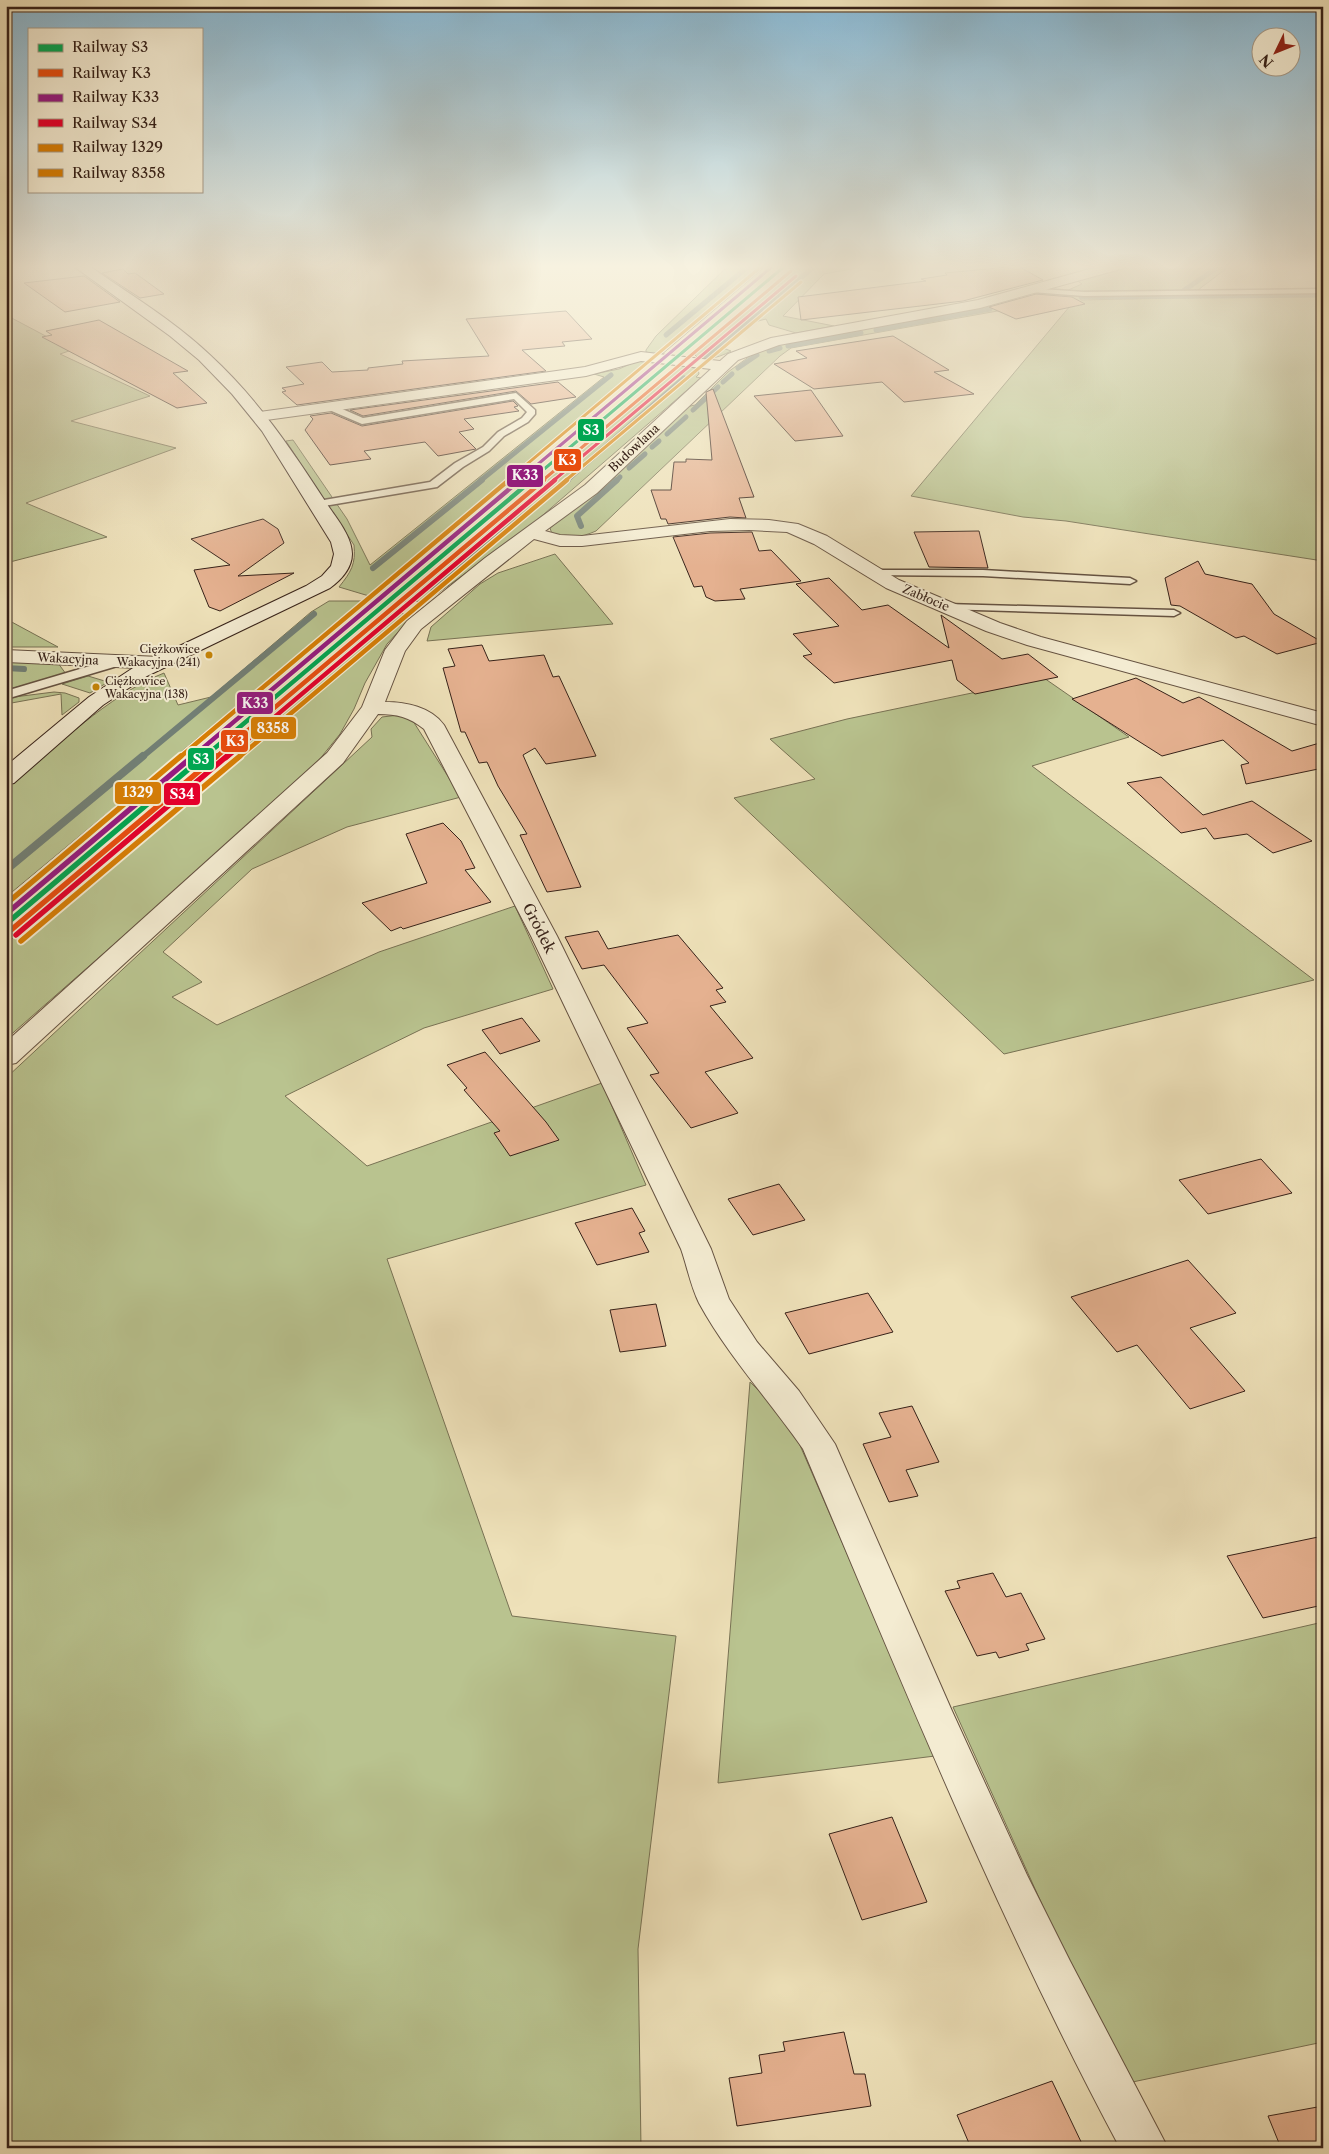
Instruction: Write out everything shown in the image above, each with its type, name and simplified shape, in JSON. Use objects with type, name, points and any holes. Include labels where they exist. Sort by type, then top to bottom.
[{"type":"street","points":[[6,778],[96,701],[140,672],[313,590],[331,578],[338,570],[343,552],[336,532],[307,485],[259,416],[211,366]]},
{"type":"street","points":[[259,416],[586,371],[606,366]]},
{"type":"street","name":"Budowlana","points":[[372,708],[395,650],[414,625],[492,562],[591,489],[721,366]]},
{"type":"street","name":"Zabłocie","points":[[532,532],[555,541],[581,543],[674,530],[742,525],[788,527],[812,537],[872,574],[994,627],[1034,641],[1323,720]]},
{"type":"street","points":[[492,562],[581,543]]},
{"type":"street","name":"Wakacyjna","points":[[6,656],[160,663]]},
{"type":"street","points":[[6,1057],[335,758],[372,708]]},
{"type":"street","name":"Gródek","points":[[372,708],[399,708],[420,715],[433,725],[544,936],[653,1159],[696,1249],[714,1301],[746,1350],[787,1400],[818,1444],[1004,1871],[1095,2059],[1145,2148]]},
{"type":"lane","points":[[318,504],[432,486],[459,465],[486,448],[501,434],[525,420],[532,412],[516,396],[362,421],[330,407]]},
{"type":"lane","points":[[872,574],[983,574],[1130,581]]},
{"type":"lane","points":[[946,607],[1174,613]]},
{"type":"lane","points":[[6,695],[45,685],[120,661]]},
{"type":"green space","points":[[6,366],[85,366],[150,396],[71,421],[176,448],[26,503],[107,537],[6,563]]},
{"type":"green space","points":[[627,366],[642,366],[369,596],[339,587],[352,568],[354,545],[286,441],[293,440],[347,519],[370,565],[604,377],[594,374]]},
{"type":"green space","points":[[677,366],[684,366],[698,369],[699,374],[696,377],[701,378],[536,521],[484,560],[427,601],[400,602]]},
{"type":"green space","points":[[737,366],[770,366],[596,531],[574,537],[552,534],[550,528],[611,477],[686,407],[695,405]]},
{"type":"green space","points":[[1020,366],[1323,366],[1323,561],[1066,521],[1023,517],[911,496]]},
{"type":"green space","points":[[555,554],[613,624],[427,641],[431,627],[480,584],[498,573]]},
{"type":"green space","points":[[329,601],[363,601],[6,897],[7,788],[102,709],[122,695],[164,673],[178,705],[211,697],[311,612]]},
{"type":"green space","points":[[394,607],[410,619],[387,644],[340,734],[319,760],[235,838],[6,1039],[6,944],[124,844]]},
{"type":"green space","points":[[6,619],[8,620],[58,647],[6,647]]},
{"type":"green space","points":[[6,660],[58,663],[66,674],[6,690]]},
{"type":"green space","points":[[88,676],[108,682],[90,693],[62,684]]},
{"type":"green space","points":[[1044,678],[1129,737],[1032,766],[1314,980],[1004,1054],[734,798],[815,779],[770,739],[847,719]]},
{"type":"green space","points":[[54,692],[65,693],[79,698],[79,702],[62,715],[61,694],[6,704],[6,698]]},
{"type":"green space","points":[[399,715],[413,721],[461,797],[347,827],[252,869],[163,952],[202,982],[172,997],[217,1025],[379,952],[515,906],[553,989],[424,1028],[285,1096],[367,1166],[602,1083],[646,1185],[387,1259],[512,1616],[676,1636],[638,1949],[641,2148],[6,2148],[6,1078],[372,737],[371,729],[382,717]]},
{"type":"green space","points":[[750,1382],[789,1420],[935,1756],[718,1783]]},
{"type":"green space","points":[[1323,1622],[1323,2042],[1123,2084],[953,1707]]},
{"type":"building","points":[[96,366],[178,366],[188,371],[173,373],[207,403],[177,408]]},
{"type":"building","points":[[326,366],[332,372],[368,370],[368,368],[390,366],[540,366],[546,371],[297,405],[282,392],[286,391],[282,388],[304,384],[286,367]]},
{"type":"building","points":[[776,366],[942,366],[949,370],[934,372],[974,394],[904,402],[882,382],[814,389]]},
{"type":"building","points":[[558,382],[576,397],[531,404],[516,391],[363,416],[350,410]]},
{"type":"building","points":[[713,389],[754,497],[739,498],[746,518],[730,517],[668,524],[666,519],[661,519],[651,490],[671,490],[674,462],[686,462],[686,459],[712,460],[706,392]]},
{"type":"building","points":[[811,390],[843,436],[795,441],[754,396]]},
{"type":"building","points":[[513,401],[518,406],[514,407],[519,411],[464,419],[474,429],[459,432],[476,449],[438,456],[425,442],[364,451],[371,459],[330,465],[305,430],[313,419],[310,416],[331,413],[362,426]]},
{"type":"building","points":[[263,519],[278,529],[284,543],[238,576],[294,573],[220,611],[209,607],[194,570],[230,565],[191,539]]},
{"type":"building","points":[[979,531],[988,568],[929,567],[914,532]]},
{"type":"building","points":[[752,532],[759,551],[771,550],[801,581],[740,589],[745,599],[715,601],[706,597],[702,586],[694,587],[673,537],[710,533]]},
{"type":"building","points":[[1198,561],[1205,574],[1252,584],[1274,614],[1322,642],[1277,654],[1244,636],[1236,638],[1180,606],[1171,605],[1165,578]]},
{"type":"building","points":[[829,578],[862,610],[888,605],[949,648],[941,615],[1002,659],[1028,654],[1058,677],[975,694],[957,680],[952,660],[834,683],[803,656],[812,654],[793,634],[839,626],[796,584]]},
{"type":"building","points":[[482,645],[489,661],[544,655],[553,677],[559,676],[596,756],[546,764],[535,748],[523,755],[581,887],[547,892],[520,835],[527,834],[498,786],[487,762],[479,763],[465,732],[461,732],[443,668],[455,666],[448,649]]},
{"type":"building","points":[[1136,678],[1183,703],[1199,697],[1292,751],[1323,742],[1323,768],[1246,784],[1241,765],[1249,763],[1223,740],[1162,756],[1072,699]]},
{"type":"building","points":[[1161,777],[1203,815],[1252,801],[1312,841],[1273,853],[1247,834],[1214,839],[1206,828],[1181,833],[1127,783]]},
{"type":"building","points":[[443,823],[461,841],[475,868],[465,870],[491,902],[391,931],[362,903],[427,883],[406,834]]},
{"type":"building","points":[[598,931],[608,949],[678,935],[723,988],[716,990],[726,1002],[710,1006],[753,1058],[705,1072],[738,1113],[691,1128],[650,1075],[659,1073],[627,1028],[648,1023],[604,965],[582,969],[565,937]]},
{"type":"building","points":[[522,1018],[540,1041],[500,1054],[482,1030]]},
{"type":"building","points":[[485,1052],[546,1122],[559,1140],[510,1156],[494,1133],[500,1131],[464,1090],[467,1088],[447,1065]]},
{"type":"building","points":[[1261,1159],[1292,1193],[1208,1214],[1179,1180]]},
{"type":"building","points":[[779,1184],[805,1220],[753,1235],[728,1199]]},
{"type":"building","points":[[632,1208],[645,1231],[639,1233],[649,1252],[597,1265],[575,1223]]},
{"type":"building","points":[[1188,1260],[1236,1313],[1190,1328],[1245,1391],[1190,1409],[1137,1345],[1117,1352],[1071,1297]]},
{"type":"building","points":[[868,1293],[893,1332],[809,1354],[785,1313]]},
{"type":"building","points":[[656,1304],[666,1346],[620,1352],[610,1310]]},
{"type":"building","points":[[912,1406],[939,1462],[906,1470],[918,1496],[889,1502],[863,1444],[891,1437],[879,1413]]},
{"type":"building","points":[[1323,1536],[1323,1605],[1263,1618],[1227,1556]]},
{"type":"building","points":[[993,1573],[1006,1597],[1021,1593],[1045,1639],[1026,1644],[1029,1650],[999,1658],[996,1652],[977,1656],[945,1591],[960,1588],[957,1581]]},
{"type":"building","points":[[892,1817],[927,1902],[862,1920],[829,1834]]},
{"type":"building","points":[[844,2032],[854,2074],[865,2074],[871,2106],[737,2126],[729,2078],[762,2073],[759,2055],[785,2051],[783,2042]]},
{"type":"building","points":[[1052,2081],[1084,2148],[971,2148],[957,2115]]},
{"type":"building","points":[[1323,2106],[1323,2148],[1281,2148],[1268,2116]]},
{"type":"waterway","points":[[738,368],[742,366]]},
{"type":"waterway","points":[[723,382],[732,374]]},
{"type":"waterway","points":[[480,481],[611,375]]},
{"type":"waterway","points":[[566,481],[684,378]]},
{"type":"waterway","points":[[693,410],[718,387]]},
{"type":"waterway","points":[[667,434],[686,417]]},
{"type":"waterway","points":[[652,447],[659,441]]},
{"type":"waterway","points":[[629,468],[645,454]]},
{"type":"waterway","points":[[617,480],[620,477]]},
{"type":"waterway","points":[[373,568],[482,480]]},
{"type":"waterway","points":[[433,589],[568,480]]},
{"type":"waterway","points":[[581,526],[577,516],[617,480]]},
{"type":"waterway","points":[[141,758],[314,614]]},
{"type":"waterway","points":[[6,668],[24,669]]},
{"type":"waterway","points":[[6,870],[143,756]]},
{"type":"rail line","name":"1329","points":[[6,904],[644,366]]},
{"type":"rail line","name":"K33","points":[[6,914],[655,366]]},
{"type":"rail line","name":"S3","points":[[6,924],[667,366]]},
{"type":"rail line","name":"K3","points":[[11,930],[679,366]]},
{"type":"rail line","name":"S34","points":[[16,935],[690,366]]},
{"type":"rail line","name":"8358","points":[[21,941],[702,366]]},
{"type":"place","name":"Ciężkowice Wakacyjna (241)","points":[[209,655]]},
{"type":"place","name":"Ciężkowice Wakacyjna (138)","points":[[96,687]]}]
